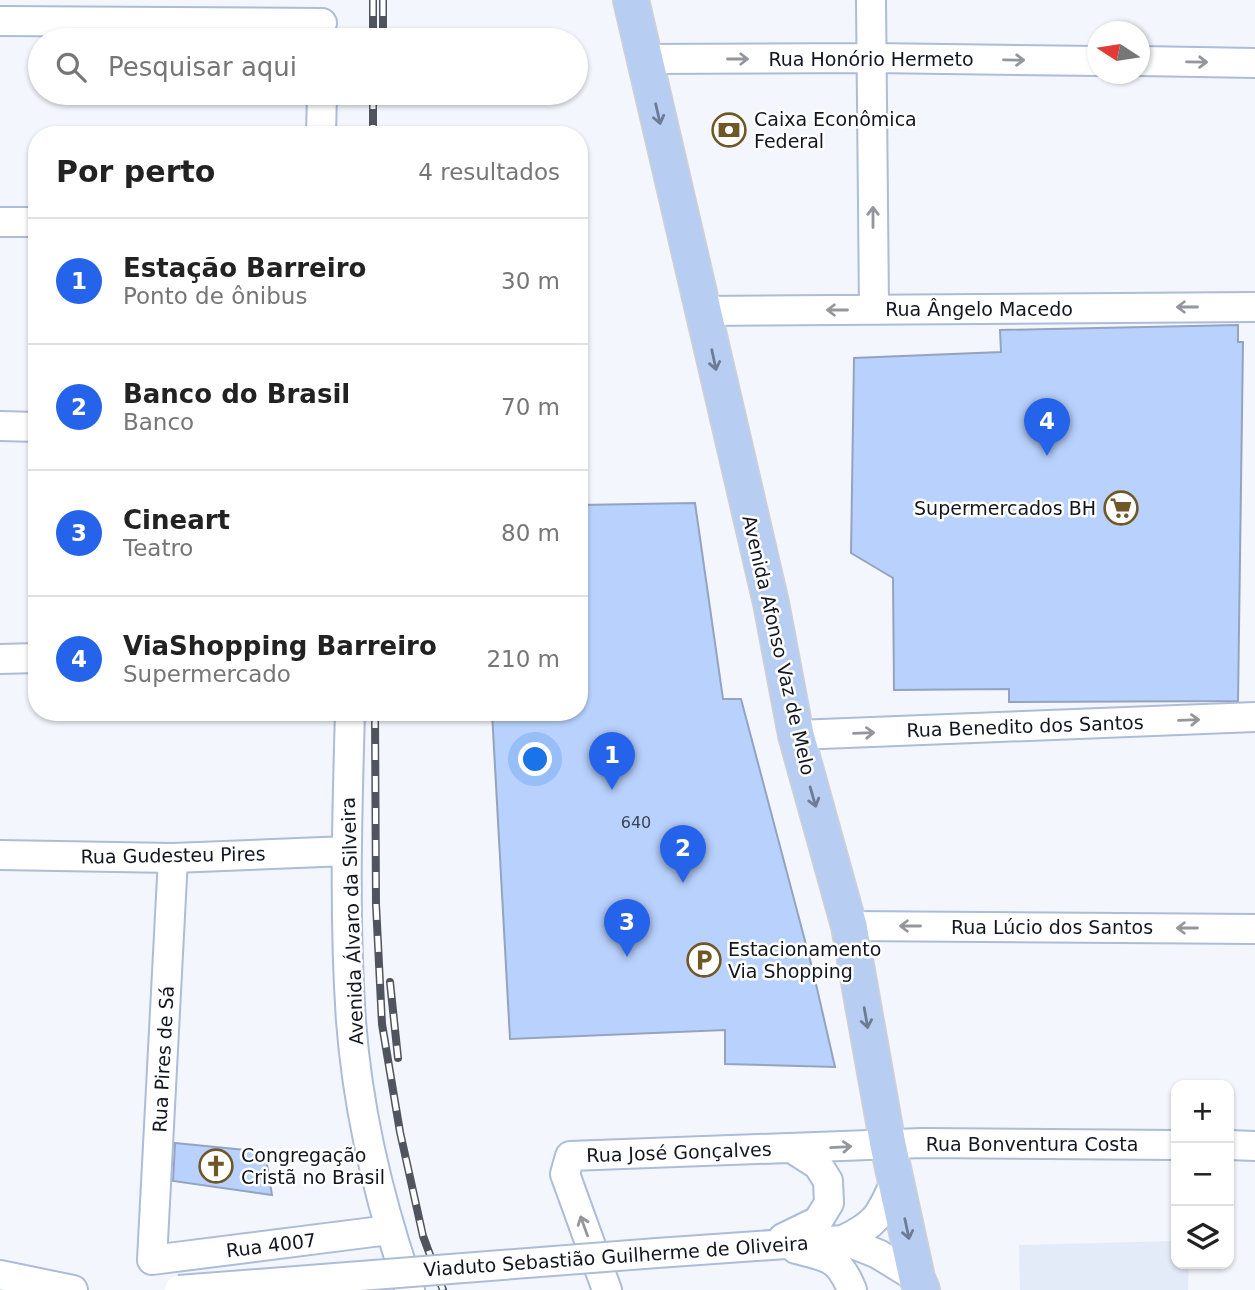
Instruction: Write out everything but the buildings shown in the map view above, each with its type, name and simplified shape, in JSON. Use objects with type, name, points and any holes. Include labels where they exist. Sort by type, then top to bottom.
[{"type":"main road","name":"Avenida Afonso Vaz de Melo","points":[[631,0],[771,603],[796,736],[849,926],[888,1145],[917,1286]]},
{"type":"street","points":[[871,0],[874,309]]},
{"type":"street","points":[[0,21],[38,11],[322,21]]},
{"type":"street","name":"Rua Honório Hermeto","points":[[645,59],[1087,61]]},
{"type":"street","points":[[1150,61],[1255,63]]},
{"type":"street","points":[[321,126],[322,105]]},
{"type":"street","points":[[0,222],[28,222]]},
{"type":"street","name":"Rua Ângelo Macedo","points":[[703,310],[1255,307]]},
{"type":"street","points":[[0,426],[28,427]]},
{"type":"street","points":[[0,659],[28,658]]},
{"type":"street","name":"Rua Benedito dos Santos","points":[[796,736],[1255,717]]},
{"type":"street","name":"Avenida Álvaro da Silveira","points":[[350,721],[346,851],[351,1021],[365,1122],[389,1230],[410,1290]]},
{"type":"street","name":"Rua Gudesteu Pires","points":[[0,855],[173,858],[346,851]]},
{"type":"street","name":"Rua Pires de Sá","points":[[152,1260],[173,858]]},
{"type":"street","name":"Rua Lúcio dos Santos","points":[[849,926],[1255,929]]},
{"type":"street","name":"Rua Bonventura Costa","points":[[888,1145],[1171,1145]]},
{"type":"street","name":"Rua José Gonçalves","points":[[607,1290],[565,1174],[570,1156],[888,1145]]},
{"type":"street","points":[[1234,1145],[1255,1146]]},
{"type":"street","points":[[773,1243],[818,1221],[829,1203],[828,1181],[818,1165],[793,1149]]},
{"type":"street","name":"Viaduto Sebastião Guilherme de Oliveira","points":[[179,1290],[773,1243],[843,1240],[867,1229],[880,1215],[896,1180]]},
{"type":"street","name":"Rua 4007","points":[[152,1260],[389,1230]]},
{"type":"street","name":"Viaduto Sebastião Guilherme de Oliveira","points":[[843,1240],[878,1254],[917,1286]]},
{"type":"street","points":[[773,1243],[829,1257],[846,1274],[852,1290]]},
{"type":"street","points":[[0,1275],[73,1290]]},
{"type":"shaded area","points":[[1171,1241],[1171,1269],[1189,1269],[1188,1290],[1020,1290],[1019,1245]]},
{"type":"railway","points":[[373,0],[373,28]]},
{"type":"railway","points":[[383,0],[383,28]]},
{"type":"railway","points":[[373,105],[373,126]]},
{"type":"railway","points":[[375,721],[376,904],[382,1024],[400,1132],[423,1236],[443,1290]]},
{"type":"railway","points":[[390,982],[398,1058]]},
{"type":"place","name":"Caixa Econômica Federal","points":[[729,130]]},
{"type":"place","name":"ViaShopping Barreiro","points":[[1047,456]]},
{"type":"place","name":"Supermercados BH","points":[[1121,508]]},
{"type":"place","name":"Estação Barreiro","points":[[612,790]]},
{"type":"place","name":"Banco do Brasil","points":[[683,883]]},
{"type":"place","name":"Cineart","points":[[627,957]]},
{"type":"place","name":"Estacionamento Via Shopping","points":[[704,960]]},
{"type":"place","name":"Congregação Cristã no Brasil","points":[[216,1166]]}]
